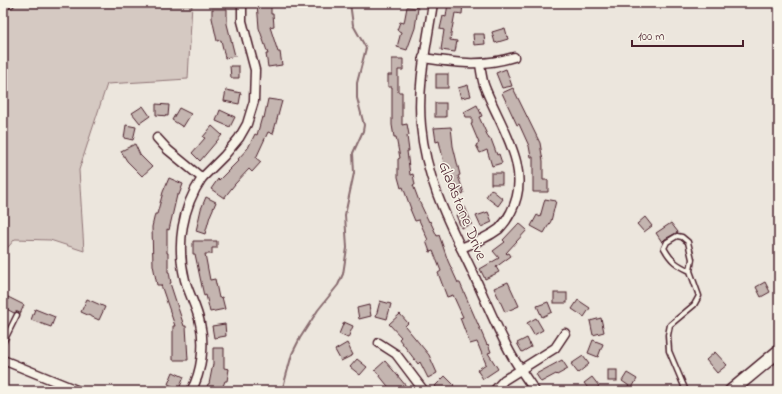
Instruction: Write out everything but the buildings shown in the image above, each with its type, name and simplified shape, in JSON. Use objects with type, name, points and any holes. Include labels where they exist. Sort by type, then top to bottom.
[{"type":"street","points":[[3,5],[10,3]]},
{"type":"street","points":[[191,391],[195,384],[200,367],[202,352],[200,323],[185,280],[180,250],[184,219],[198,184],[236,141],[247,124],[254,101],[255,70],[242,21],[242,3]]},
{"type":"street","name":"Gladstone Drive","points":[[434,3],[423,58],[420,83],[421,124],[424,150],[430,174],[452,233],[461,248],[498,329],[512,356],[535,391]]},
{"type":"street","points":[[423,58],[460,64],[480,64],[501,61],[514,57]]},
{"type":"street","points":[[461,248],[486,238],[500,228],[508,218],[515,205],[519,192],[519,179],[516,160],[484,84],[480,64]]},
{"type":"street","points":[[157,138],[168,150],[202,178]]},
{"type":"street","points":[[494,391],[504,380],[555,348],[565,333]]},
{"type":"street","points":[[379,343],[396,354],[424,391]]},
{"type":"street","points":[[731,391],[779,350]]},
{"type":"street","points":[[3,360],[79,391]]},
{"type":"lane","points":[[686,391],[669,350],[668,335],[670,325],[694,305],[699,296],[690,271],[692,259],[688,242],[682,237],[677,236],[667,242],[664,248],[669,258],[690,271]]},
{"type":"lane","points":[[3,343],[16,315]]},
{"type":"lane","points":[[3,328],[9,331]]},
{"type":"shaded area","points":[[3,3],[192,3],[188,79],[107,84],[79,170],[84,251],[50,240],[15,239],[3,253]]},
{"type":"waterway","points":[[282,391],[292,354],[300,338],[318,310],[338,285],[343,274],[347,248],[345,215],[354,173],[353,153],[363,131],[364,125],[357,98],[357,83],[366,48],[353,25],[350,3]]}]
